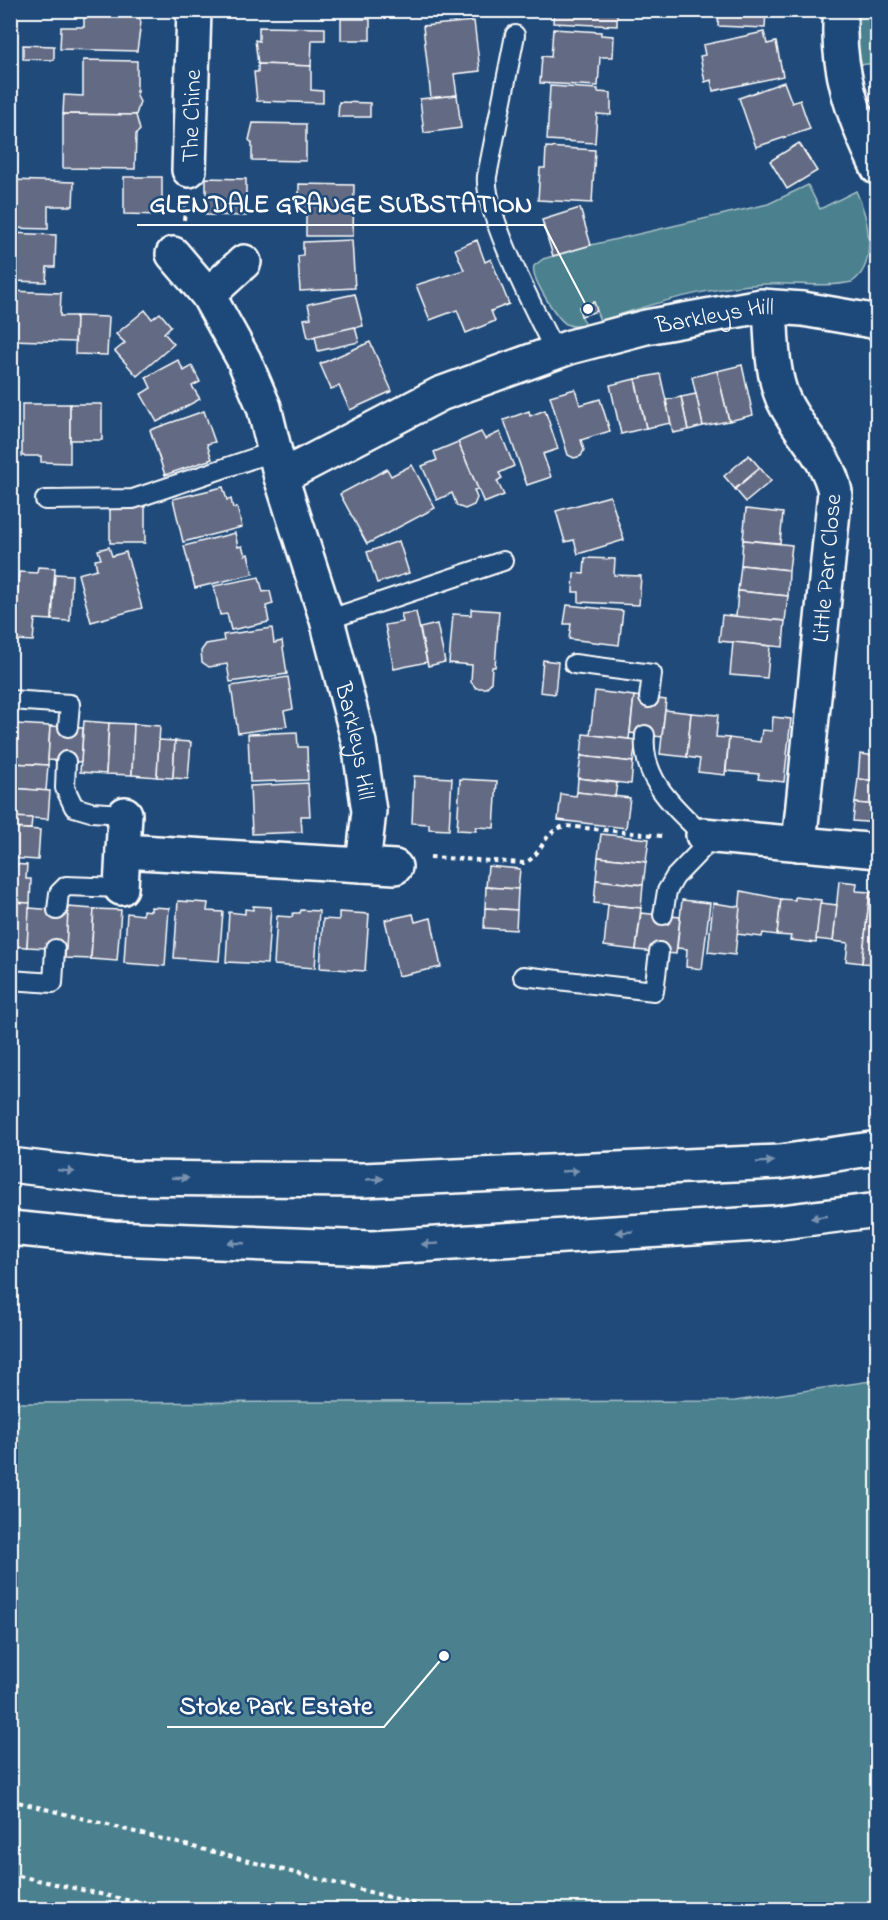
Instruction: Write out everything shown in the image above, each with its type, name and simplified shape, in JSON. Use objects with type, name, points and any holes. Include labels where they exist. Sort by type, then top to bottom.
[{"type":"main road","name":"The Chine","points":[[189,170],[194,10]]},
{"type":"main road","points":[[841,10],[841,57],[850,105],[878,168]]},
{"type":"main road","name":"Barkleys Hill","points":[[173,254],[208,295],[256,384],[278,464],[327,620],[359,742],[379,866]]},
{"type":"main road","points":[[208,295],[244,262]]},
{"type":"main road","name":"Barkleys Hill","points":[[278,464],[440,394],[555,352],[646,327],[706,314],[770,307],[803,309],[878,322]]},
{"type":"main road","name":"Little Parr Close","points":[[770,307],[775,362],[783,398],[827,466],[835,492],[799,844]]},
{"type":"main road","points":[[121,888],[125,814]]},
{"type":"main road","points":[[702,838],[878,851]]},
{"type":"main road","points":[[123,851],[379,866]]},
{"type":"main road","points":[[10,1165],[121,1178],[363,1180],[780,1162],[878,1148]]},
{"type":"main road","points":[[10,1228],[113,1238],[372,1248],[773,1223],[878,1210]]},
{"type":"lane","points":[[515,35],[487,176],[486,192],[497,224],[555,352]]},
{"type":"lane","name":"Barkleys Hill","points":[[45,500],[133,499],[278,464]]},
{"type":"lane","points":[[327,620],[503,561]]},
{"type":"lane","points":[[574,664],[652,674],[649,698]]},
{"type":"lane","points":[[10,700],[70,704],[68,727]]},
{"type":"lane","points":[[645,735],[648,763],[658,787],[702,838],[702,850],[675,877],[667,891],[663,915]]},
{"type":"lane","points":[[66,761],[64,789],[74,807],[91,812],[125,814]]},
{"type":"lane","points":[[57,910],[60,893],[66,886],[121,888]]},
{"type":"lane","points":[[10,980],[52,983],[55,949]]},
{"type":"lane","points":[[524,976],[654,991],[659,952]]},
{"type":"path","name":"The Chine","points":[[173,254],[182,245],[189,170]]},
{"type":"path","points":[[379,866],[409,855],[524,863],[534,857],[541,843],[552,831],[566,826],[702,838]]},
{"type":"path","points":[[10,1800],[440,1910]]},
{"type":"path","points":[[10,1874],[172,1910]]},
{"type":"green space","points":[[859,11],[877,11],[877,63],[859,65],[856,41]]},
{"type":"green space","points":[[808,185],[820,209],[856,191],[864,213],[869,239],[866,264],[852,282],[831,285],[765,284],[702,292],[600,321],[593,302],[579,307],[585,326],[577,327],[568,325],[562,320],[550,305],[536,279],[534,266],[543,259],[591,245],[768,204]]},
{"type":"green space","points":[[877,1380],[877,1909],[11,1909],[11,1403],[735,1401]]},
{"type":"building","points":[[62,10],[137,10],[137,13],[62,12]]},
{"type":"building","points":[[554,10],[617,10],[617,26],[553,23]]},
{"type":"building","points":[[719,10],[766,10],[765,28],[718,26]]},
{"type":"building","points":[[84,12],[137,13],[141,22],[137,51],[60,49],[61,27],[84,27]]},
{"type":"building","points":[[341,19],[370,19],[370,40],[341,40]]},
{"type":"building","points":[[474,21],[480,71],[454,74],[457,95],[431,98],[423,26]]},
{"type":"building","points":[[259,27],[325,28],[325,40],[312,40],[311,66],[258,64],[255,40],[259,41]]},
{"type":"building","points":[[553,29],[601,32],[601,35],[614,36],[613,57],[600,57],[598,86],[540,83],[542,56],[551,57]]},
{"type":"building","points":[[764,32],[767,44],[776,42],[783,76],[713,91],[711,80],[705,82],[700,56],[705,55],[703,45]]},
{"type":"building","points":[[23,45],[54,46],[54,60],[23,59]]},
{"type":"building","points":[[83,60],[137,61],[137,96],[140,102],[136,115],[63,114],[64,95],[83,96]]},
{"type":"building","points":[[258,64],[311,66],[311,90],[323,91],[323,103],[257,101],[254,72],[258,72]]},
{"type":"building","points":[[784,82],[792,103],[800,100],[810,129],[756,147],[739,98]]},
{"type":"building","points":[[550,86],[598,89],[598,92],[611,93],[611,115],[597,114],[595,143],[547,140]]},
{"type":"building","points":[[457,95],[461,128],[424,133],[420,99]]},
{"type":"building","points":[[339,102],[370,103],[370,117],[338,117]]},
{"type":"building","points":[[63,114],[136,115],[140,130],[136,134],[135,169],[63,168]]},
{"type":"building","points":[[253,123],[306,124],[306,161],[252,160],[252,143],[249,140]]},
{"type":"building","points":[[799,143],[817,171],[787,189],[770,161]]},
{"type":"building","points":[[546,147],[595,150],[592,203],[538,200],[540,168],[545,168]]},
{"type":"building","points":[[124,177],[162,177],[162,215],[124,214]]},
{"type":"building","points":[[206,178],[246,179],[246,216],[206,215]]},
{"type":"building","points":[[10,180],[74,182],[73,206],[48,206],[48,229],[10,228]]},
{"type":"building","points":[[299,184],[354,185],[353,236],[306,236],[306,212],[299,212]]},
{"type":"building","points":[[580,208],[591,245],[553,256],[542,220]]},
{"type":"building","points":[[10,233],[56,235],[55,267],[47,267],[46,282],[10,281]]},
{"type":"building","points":[[352,240],[355,288],[300,291],[298,256],[303,255],[303,242]]},
{"type":"building","points":[[477,240],[485,262],[491,259],[509,304],[491,311],[495,321],[466,333],[457,310],[430,320],[416,285],[464,270],[455,249]]},
{"type":"building","points":[[10,291],[61,293],[60,316],[76,316],[75,342],[10,340]]},
{"type":"building","points":[[355,294],[363,326],[308,338],[304,319],[311,318],[308,304]]},
{"type":"building","points":[[594,302],[597,311],[581,316],[579,307]]},
{"type":"building","points":[[145,310],[152,319],[160,313],[171,326],[164,333],[174,344],[137,376],[115,351],[125,343],[116,334]]},
{"type":"building","points":[[76,316],[109,317],[107,355],[75,354]]},
{"type":"building","points":[[355,327],[359,342],[318,351],[315,336]]},
{"type":"building","points":[[370,342],[392,391],[350,410],[339,386],[331,389],[320,364]]},
{"type":"building","points":[[178,360],[184,371],[192,366],[200,382],[192,386],[200,399],[157,422],[141,394],[151,388],[146,377]]},
{"type":"building","points":[[742,365],[753,415],[729,421],[717,371]]},
{"type":"building","points":[[717,371],[729,421],[703,426],[692,377]]},
{"type":"building","points":[[660,374],[671,423],[646,428],[635,379]]},
{"type":"building","points":[[635,379],[646,428],[621,434],[610,385]]},
{"type":"building","points":[[575,389],[580,405],[600,399],[610,431],[581,440],[584,450],[581,456],[574,458],[568,455],[550,396]]},
{"type":"building","points":[[696,394],[703,426],[688,430],[681,397]]},
{"type":"building","points":[[681,397],[688,430],[673,433],[666,400]]},
{"type":"building","points":[[22,404],[70,404],[70,463],[41,462],[41,456],[22,456]]},
{"type":"building","points":[[70,404],[102,404],[102,440],[70,440]]},
{"type":"building","points":[[545,410],[558,449],[543,454],[551,477],[527,485],[504,420],[529,411],[530,416]]},
{"type":"building","points":[[204,411],[215,442],[207,444],[212,459],[165,475],[150,430]]},
{"type":"building","points":[[481,432],[485,439],[500,432],[514,466],[499,473],[502,478],[497,481],[504,495],[484,503],[458,442]]},
{"type":"building","points":[[458,442],[478,489],[474,490],[477,498],[474,505],[465,509],[457,506],[452,493],[437,500],[422,466],[437,460],[434,452]]},
{"type":"building","points":[[749,455],[760,468],[735,489],[724,476]]},
{"type":"building","points":[[412,465],[435,508],[367,544],[340,494],[387,469],[391,476]]},
{"type":"building","points":[[760,468],[771,481],[746,502],[735,489]]},
{"type":"building","points":[[223,487],[227,500],[231,499],[233,508],[237,507],[242,527],[183,542],[173,499]]},
{"type":"building","points":[[610,496],[624,540],[578,554],[574,540],[565,542],[556,511]]},
{"type":"building","points":[[110,506],[145,506],[145,543],[110,543]]},
{"type":"building","points":[[746,509],[783,513],[780,543],[743,540]]},
{"type":"building","points":[[235,533],[238,547],[242,546],[245,555],[248,554],[253,574],[195,588],[184,546]]},
{"type":"building","points":[[743,540],[792,545],[789,570],[741,565]]},
{"type":"building","points":[[399,541],[409,573],[377,583],[367,552]]},
{"type":"building","points":[[109,547],[112,556],[126,552],[142,608],[91,622],[78,574],[97,569],[95,560],[101,559],[98,550]]},
{"type":"building","points":[[585,558],[615,559],[614,575],[641,576],[639,605],[579,602],[579,592],[573,592],[574,573],[584,574]]},
{"type":"building","points":[[741,565],[789,570],[788,596],[738,591]]},
{"type":"building","points":[[38,567],[55,568],[52,620],[35,619],[33,641],[15,640],[19,572],[37,573]]},
{"type":"building","points":[[55,574],[72,575],[70,621],[52,620]]},
{"type":"building","points":[[259,577],[263,592],[270,591],[273,604],[266,606],[269,622],[231,630],[227,614],[220,615],[214,586]]},
{"type":"building","points":[[738,591],[788,596],[785,621],[736,617]]},
{"type":"building","points":[[567,605],[623,611],[619,645],[569,639],[571,624],[564,624]]},
{"type":"building","points":[[471,609],[499,611],[495,667],[492,667],[491,683],[486,688],[476,688],[471,682],[472,665],[449,663],[453,614],[471,615]]},
{"type":"building","points":[[416,612],[427,662],[394,669],[385,625],[403,622],[401,614]]},
{"type":"building","points":[[722,615],[785,621],[783,647],[719,641]]},
{"type":"building","points":[[437,624],[445,662],[428,666],[420,628]]},
{"type":"building","points":[[272,628],[274,643],[282,641],[287,674],[230,682],[227,664],[209,667],[202,662],[201,651],[206,644],[224,641],[223,635]]},
{"type":"building","points":[[733,642],[770,646],[767,678],[730,675]]},
{"type":"building","points":[[543,660],[558,662],[555,694],[540,692]]},
{"type":"building","points":[[288,677],[293,709],[284,711],[287,726],[238,733],[231,686]]},
{"type":"building","points":[[595,691],[634,696],[629,739],[590,735]]},
{"type":"building","points":[[634,696],[666,700],[662,737],[630,733]]},
{"type":"building","points":[[665,710],[691,713],[687,757],[660,754]]},
{"type":"building","points":[[691,713],[718,715],[716,737],[729,738],[725,775],[698,772],[700,759],[687,757]]},
{"type":"building","points":[[773,717],[791,719],[784,782],[758,779],[759,774],[726,771],[729,738],[760,742],[762,730],[772,731]]},
{"type":"building","points":[[84,721],[109,723],[106,774],[80,772]]},
{"type":"building","points":[[109,723],[134,724],[132,775],[106,774]]},
{"type":"building","points":[[16,724],[50,726],[48,765],[10,763],[10,755],[14,755]]},
{"type":"building","points":[[134,724],[160,726],[157,777],[132,775]]},
{"type":"building","points":[[50,726],[83,728],[81,762],[48,760]]},
{"type":"building","points":[[297,732],[298,747],[307,747],[308,780],[250,782],[248,734]]},
{"type":"building","points":[[583,734],[636,740],[633,762],[581,756]]},
{"type":"building","points":[[159,740],[175,741],[173,778],[157,777]]},
{"type":"building","points":[[175,741],[191,742],[188,779],[173,778]]},
{"type":"building","points":[[860,754],[878,756],[878,781],[858,779]]},
{"type":"building","points":[[581,756],[633,762],[631,784],[578,778]]},
{"type":"building","points":[[10,763],[48,765],[46,791],[10,788]]},
{"type":"building","points":[[414,776],[452,778],[449,830],[429,829],[429,824],[412,823]]},
{"type":"building","points":[[578,778],[617,783],[615,797],[577,792]]},
{"type":"building","points":[[460,779],[497,781],[494,828],[476,827],[476,831],[457,830]]},
{"type":"building","points":[[858,779],[878,781],[878,805],[855,803]]},
{"type":"building","points":[[308,783],[310,816],[301,816],[302,832],[252,834],[250,786]]},
{"type":"building","points":[[10,788],[50,791],[48,819],[10,817]]},
{"type":"building","points":[[577,792],[630,798],[626,828],[558,820],[561,794],[576,796]]},
{"type":"building","points":[[855,803],[878,805],[878,823],[853,821]]},
{"type":"building","points":[[10,817],[32,818],[31,829],[10,828]]},
{"type":"building","points":[[10,828],[40,830],[38,860],[10,858]]},
{"type":"building","points":[[601,834],[649,839],[646,862],[598,857]]},
{"type":"building","points":[[598,857],[646,862],[643,885],[596,880]]},
{"type":"building","points":[[10,864],[27,865],[26,879],[31,879],[30,903],[10,902]]},
{"type":"building","points":[[488,866],[520,869],[518,889],[486,887]]},
{"type":"building","points":[[596,880],[643,885],[641,908],[594,903]]},
{"type":"building","points":[[839,881],[857,883],[856,891],[870,892],[862,963],[846,961],[848,943],[833,941]]},
{"type":"building","points":[[486,887],[518,889],[517,910],[485,908]]},
{"type":"building","points":[[741,891],[781,899],[777,935],[763,933],[762,937],[737,934]]},
{"type":"building","points":[[870,892],[878,893],[878,964],[862,963]]},
{"type":"building","points":[[795,897],[821,900],[816,943],[790,940],[791,936],[777,935],[781,899],[795,900]]},
{"type":"building","points":[[682,900],[710,903],[702,969],[686,967],[687,949],[677,948]]},
{"type":"building","points":[[178,901],[208,903],[207,911],[223,912],[219,961],[174,958]]},
{"type":"building","points":[[10,902],[30,903],[27,947],[10,946]]},
{"type":"building","points":[[713,903],[740,907],[735,955],[708,952]]},
{"type":"building","points":[[820,903],[837,905],[833,941],[816,939]]},
{"type":"building","points":[[608,905],[641,908],[636,950],[604,946]]},
{"type":"building","points":[[253,906],[271,907],[267,964],[226,962],[229,912],[245,914],[245,909],[253,910]]},
{"type":"building","points":[[68,907],[94,909],[91,959],[65,958]]},
{"type":"building","points":[[151,907],[169,908],[165,966],[124,963],[127,913],[143,915],[143,910],[151,911]]},
{"type":"building","points":[[29,908],[68,911],[66,949],[27,947]]},
{"type":"building","points":[[485,908],[517,910],[516,930],[484,928]]},
{"type":"building","points":[[94,909],[121,910],[117,961],[91,959]]},
{"type":"building","points":[[301,910],[319,911],[315,968],[274,965],[277,916],[292,917],[293,913],[300,913]]},
{"type":"building","points":[[339,912],[369,914],[365,971],[320,968],[323,919],[339,920]]},
{"type":"building","points":[[641,913],[680,917],[676,954],[636,950]]},
{"type":"building","points":[[413,914],[415,922],[431,918],[441,967],[398,976],[385,920]]},
{"type":"place","name":"GLENDALE GRANGE SUBSTATION","points":[[588,309]]},
{"type":"place","name":"Stoke Park Estate","points":[[444,1656]]}]
